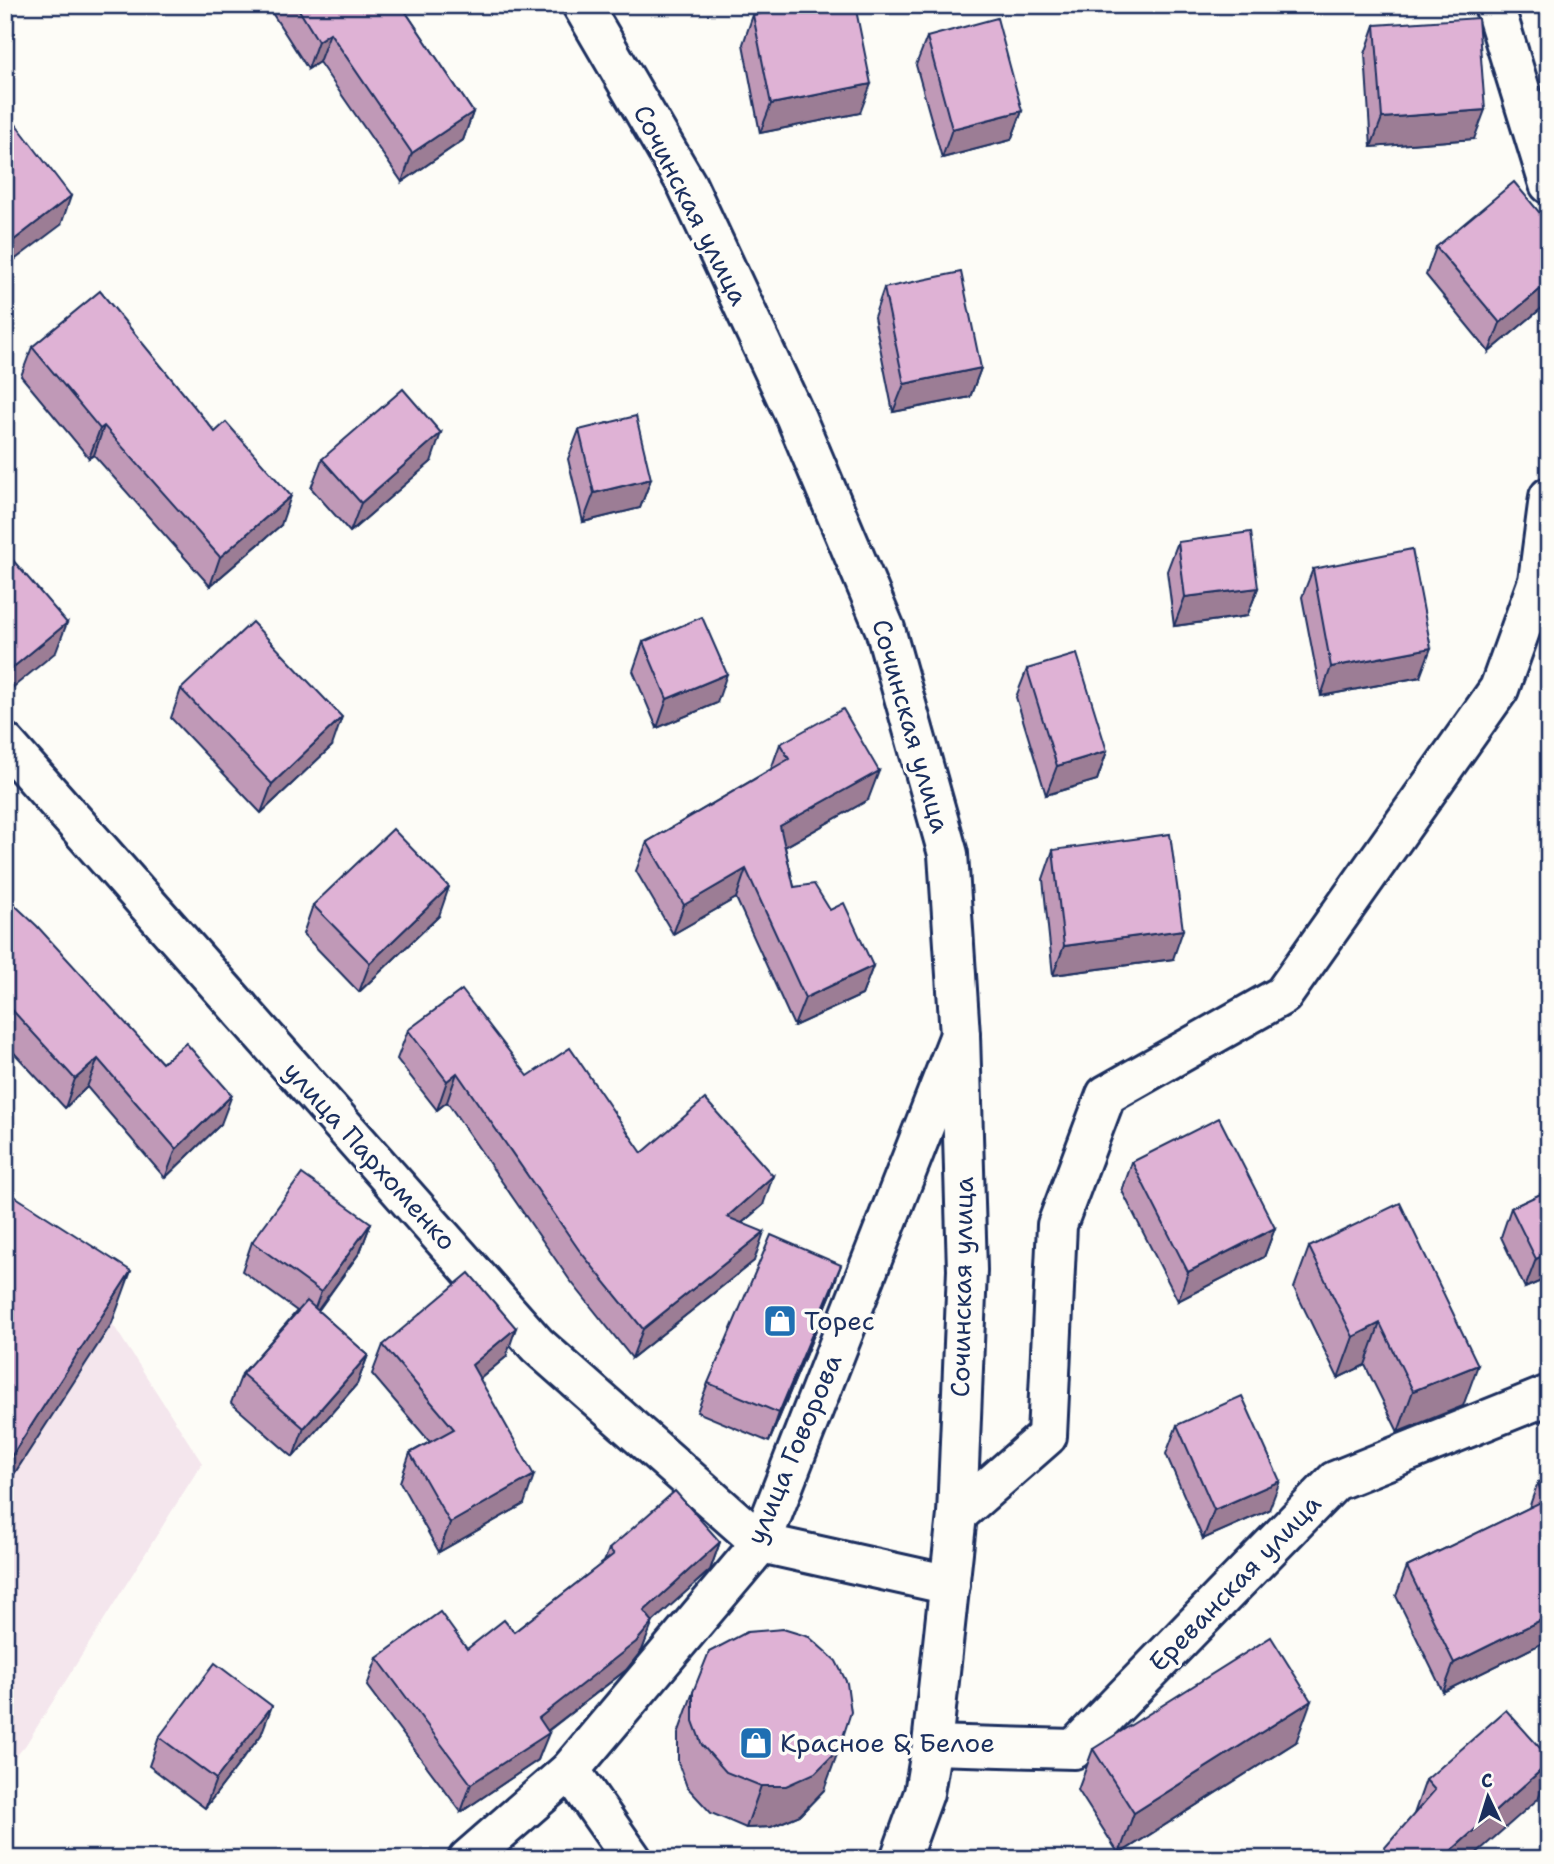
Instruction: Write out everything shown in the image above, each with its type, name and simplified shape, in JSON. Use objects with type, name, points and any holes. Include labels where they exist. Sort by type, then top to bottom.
[{"type":"main road","name":"Сочинская улица","points":[[582,5],[687,185],[796,418],[885,629],[948,854],[960,1035],[967,1270],[957,1515],[932,1745],[924,1793],[900,1859]]},
{"type":"main road","points":[[1494,5],[1549,184]]},
{"type":"main road","points":[[957,1515],[1047,1436],[1056,1226],[1106,1095],[1283,995],[1499,689],[1538,581],[1549,497]]},
{"type":"main road","name":"улица Пархоменко","points":[[5,743],[537,1345],[761,1543]]},
{"type":"main road","name":"улица Говорова","points":[[468,1859],[570,1770],[761,1543],[960,1035]]},
{"type":"main road","name":"Ереванская улица","points":[[932,1745],[1074,1749],[1335,1481],[1549,1395]]},
{"type":"main road","points":[[761,1543],[950,1585]]},
{"type":"main road","points":[[570,1770],[632,1859]]},
{"type":"shaded area","points":[[5,1254],[112,1323],[202,1463],[25,1746],[5,1769]]},
{"type":"building","points":[[296,5],[401,5],[473,112],[412,153],[330,33],[318,41]]},
{"type":"building","points":[[801,5],[855,5],[871,84],[771,104],[753,15]]},
{"type":"building","points":[[997,18],[1022,111],[952,129],[927,37]]},
{"type":"building","points":[[1478,18],[1485,110],[1382,118],[1375,25]]},
{"type":"building","points":[[15,123],[71,196],[5,247],[5,131]]},
{"type":"building","points":[[1514,182],[1549,224],[1549,282],[1500,323],[1436,247]]},
{"type":"building","points":[[961,272],[981,368],[904,384],[884,288]]},
{"type":"building","points":[[100,291],[215,432],[226,422],[291,496],[220,557],[104,426],[100,429],[32,347]]},
{"type":"building","points":[[403,389],[441,433],[361,503],[322,459]]},
{"type":"building","points":[[636,416],[651,479],[594,493],[579,430]]},
{"type":"building","points":[[1251,532],[1258,588],[1185,597],[1178,542]]},
{"type":"building","points":[[1412,549],[1431,648],[1331,667],[1313,569]]},
{"type":"building","points":[[5,551],[67,623],[5,674]]},
{"type":"building","points":[[702,617],[727,674],[667,699],[643,642]]},
{"type":"building","points":[[252,622],[342,717],[272,784],[181,689]]},
{"type":"building","points":[[1077,654],[1107,751],[1057,766],[1027,669]]},
{"type":"building","points":[[843,709],[879,771],[780,826],[794,887],[814,884],[830,910],[844,903],[873,966],[805,998],[746,869],[684,905],[647,842],[789,759],[780,744]]},
{"type":"building","points":[[393,829],[449,887],[370,963],[313,905]]},
{"type":"building","points":[[1170,834],[1183,930],[1064,946],[1053,850]]},
{"type":"building","points":[[5,896],[37,926],[162,1063],[186,1043],[232,1095],[176,1149],[98,1059],[75,1079],[5,1002]]},
{"type":"building","points":[[462,990],[528,1076],[570,1048],[642,1153],[705,1099],[773,1176],[727,1217],[764,1232],[643,1329],[579,1250],[457,1073],[447,1081],[408,1030]]},
{"type":"building","points":[[1219,1118],[1275,1228],[1188,1272],[1132,1162]]},
{"type":"building","points":[[302,1174],[371,1223],[321,1292],[252,1242]]},
{"type":"building","points":[[5,1190],[131,1271],[7,1463],[5,1462]]},
{"type":"building","points":[[1549,1190],[1549,1253],[1536,1259],[1511,1208]]},
{"type":"building","points":[[1400,1203],[1478,1365],[1413,1391],[1380,1323],[1353,1337],[1309,1247]]},
{"type":"building","points":[[771,1235],[841,1265],[779,1413],[708,1383]]},
{"type":"building","points":[[469,1273],[516,1328],[472,1365],[534,1475],[450,1523],[410,1453],[454,1429],[383,1345]]},
{"type":"building","points":[[307,1301],[368,1355],[304,1428],[242,1374]]},
{"type":"building","points":[[1242,1396],[1280,1481],[1214,1510],[1177,1425]]},
{"type":"building","points":[[1549,1479],[1549,1616],[1454,1663],[1407,1567],[1543,1501],[1538,1482]]},
{"type":"building","points":[[675,1491],[720,1542],[644,1611],[653,1622],[636,1642],[539,1718],[549,1733],[471,1784],[377,1658],[440,1612],[467,1649],[504,1620],[514,1632],[614,1554],[609,1549]]},
{"type":"building","name":"Красное & Белое","points":[[783,1629],[809,1637],[836,1661],[847,1683],[851,1712],[839,1749],[815,1773],[786,1786],[761,1786],[726,1772],[702,1745],[693,1721],[693,1692],[709,1652],[747,1632]]},
{"type":"building","points":[[1271,1637],[1311,1701],[1134,1813],[1093,1749]]},
{"type":"building","points":[[215,1663],[272,1706],[216,1779],[159,1737]]},
{"type":"building","points":[[1506,1710],[1549,1758],[1549,1763],[1442,1859],[1375,1859],[1435,1790],[1426,1780]]},
{"type":"place","name":"Торес","points":[[780,1321]]},
{"type":"place","name":"Красное & Белое","points":[[756,1743]]}]
